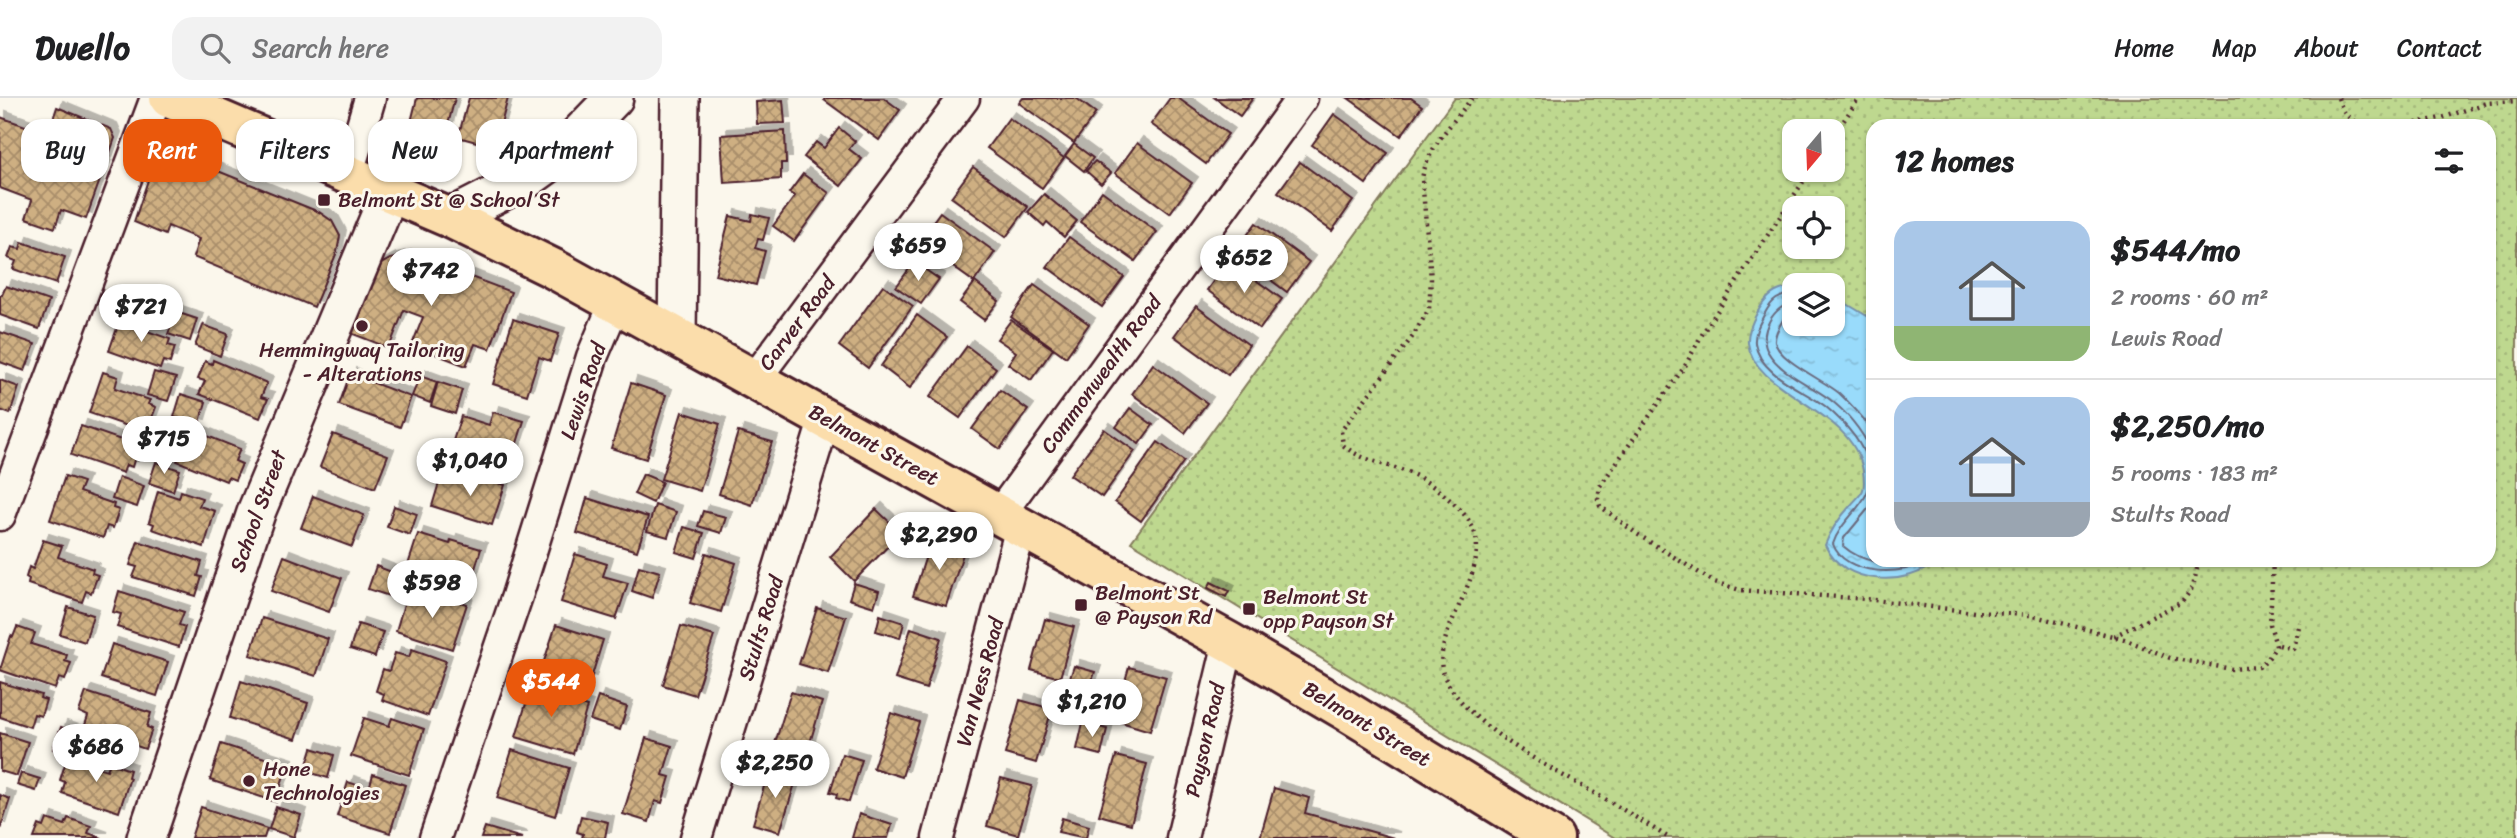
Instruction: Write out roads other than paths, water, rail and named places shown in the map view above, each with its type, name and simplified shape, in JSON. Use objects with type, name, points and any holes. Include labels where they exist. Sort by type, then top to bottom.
[{"type":"main road","name":"Belmont Street","points":[[169,98],[236,126]]},
{"type":"main road","name":"Belmont Street","points":[[354,176],[510,246],[677,335],[1229,642],[1554,838]]},
{"type":"street","points":[[0,515],[156,98]]},
{"type":"street","points":[[354,153],[370,98]]},
{"type":"street","points":[[450,218],[530,177],[555,159],[614,98]]},
{"type":"street","points":[[677,335],[680,98]]},
{"type":"street","name":"Carver Road","points":[[755,379],[964,98]]},
{"type":"street","name":"Commonwealth Road","points":[[1010,521],[1302,98]]},
{"type":"street","name":"School Street","points":[[146,838],[257,510],[390,192]]},
{"type":"street","name":"Lewis Road","points":[[435,838],[517,596],[592,358],[615,303]]},
{"type":"street","name":"Stults Road","points":[[696,838],[825,418]]},
{"type":"street","name":"Van Ness Road","points":[[938,838],[1010,521]]},
{"type":"street","name":"Payson Road","points":[[1182,838],[1229,642]]},
{"type":"water","points":[[1782,290],[1782,336],[1845,336],[1845,303],[1866,315],[1866,567],[1928,567],[1925,569],[1894,578],[1861,575],[1846,569],[1834,559],[1825,545],[1836,524],[1863,490],[1863,471],[1855,450],[1842,432],[1767,376],[1754,361],[1748,343],[1750,327],[1764,302]]},
{"type":"place","name":"Belmont St @ School St","points":[[324,200]]},
{"type":"place","name":"Hemmingway Tailoring - Alterations","points":[[362,326]]},
{"type":"place","name":"Belmont St @ Payson Rd","points":[[1081,605]]},
{"type":"place","name":"Belmont St opp Payson St","points":[[1249,609]]},
{"type":"place","name":"Hone Technologies","points":[[249,781]]}]
